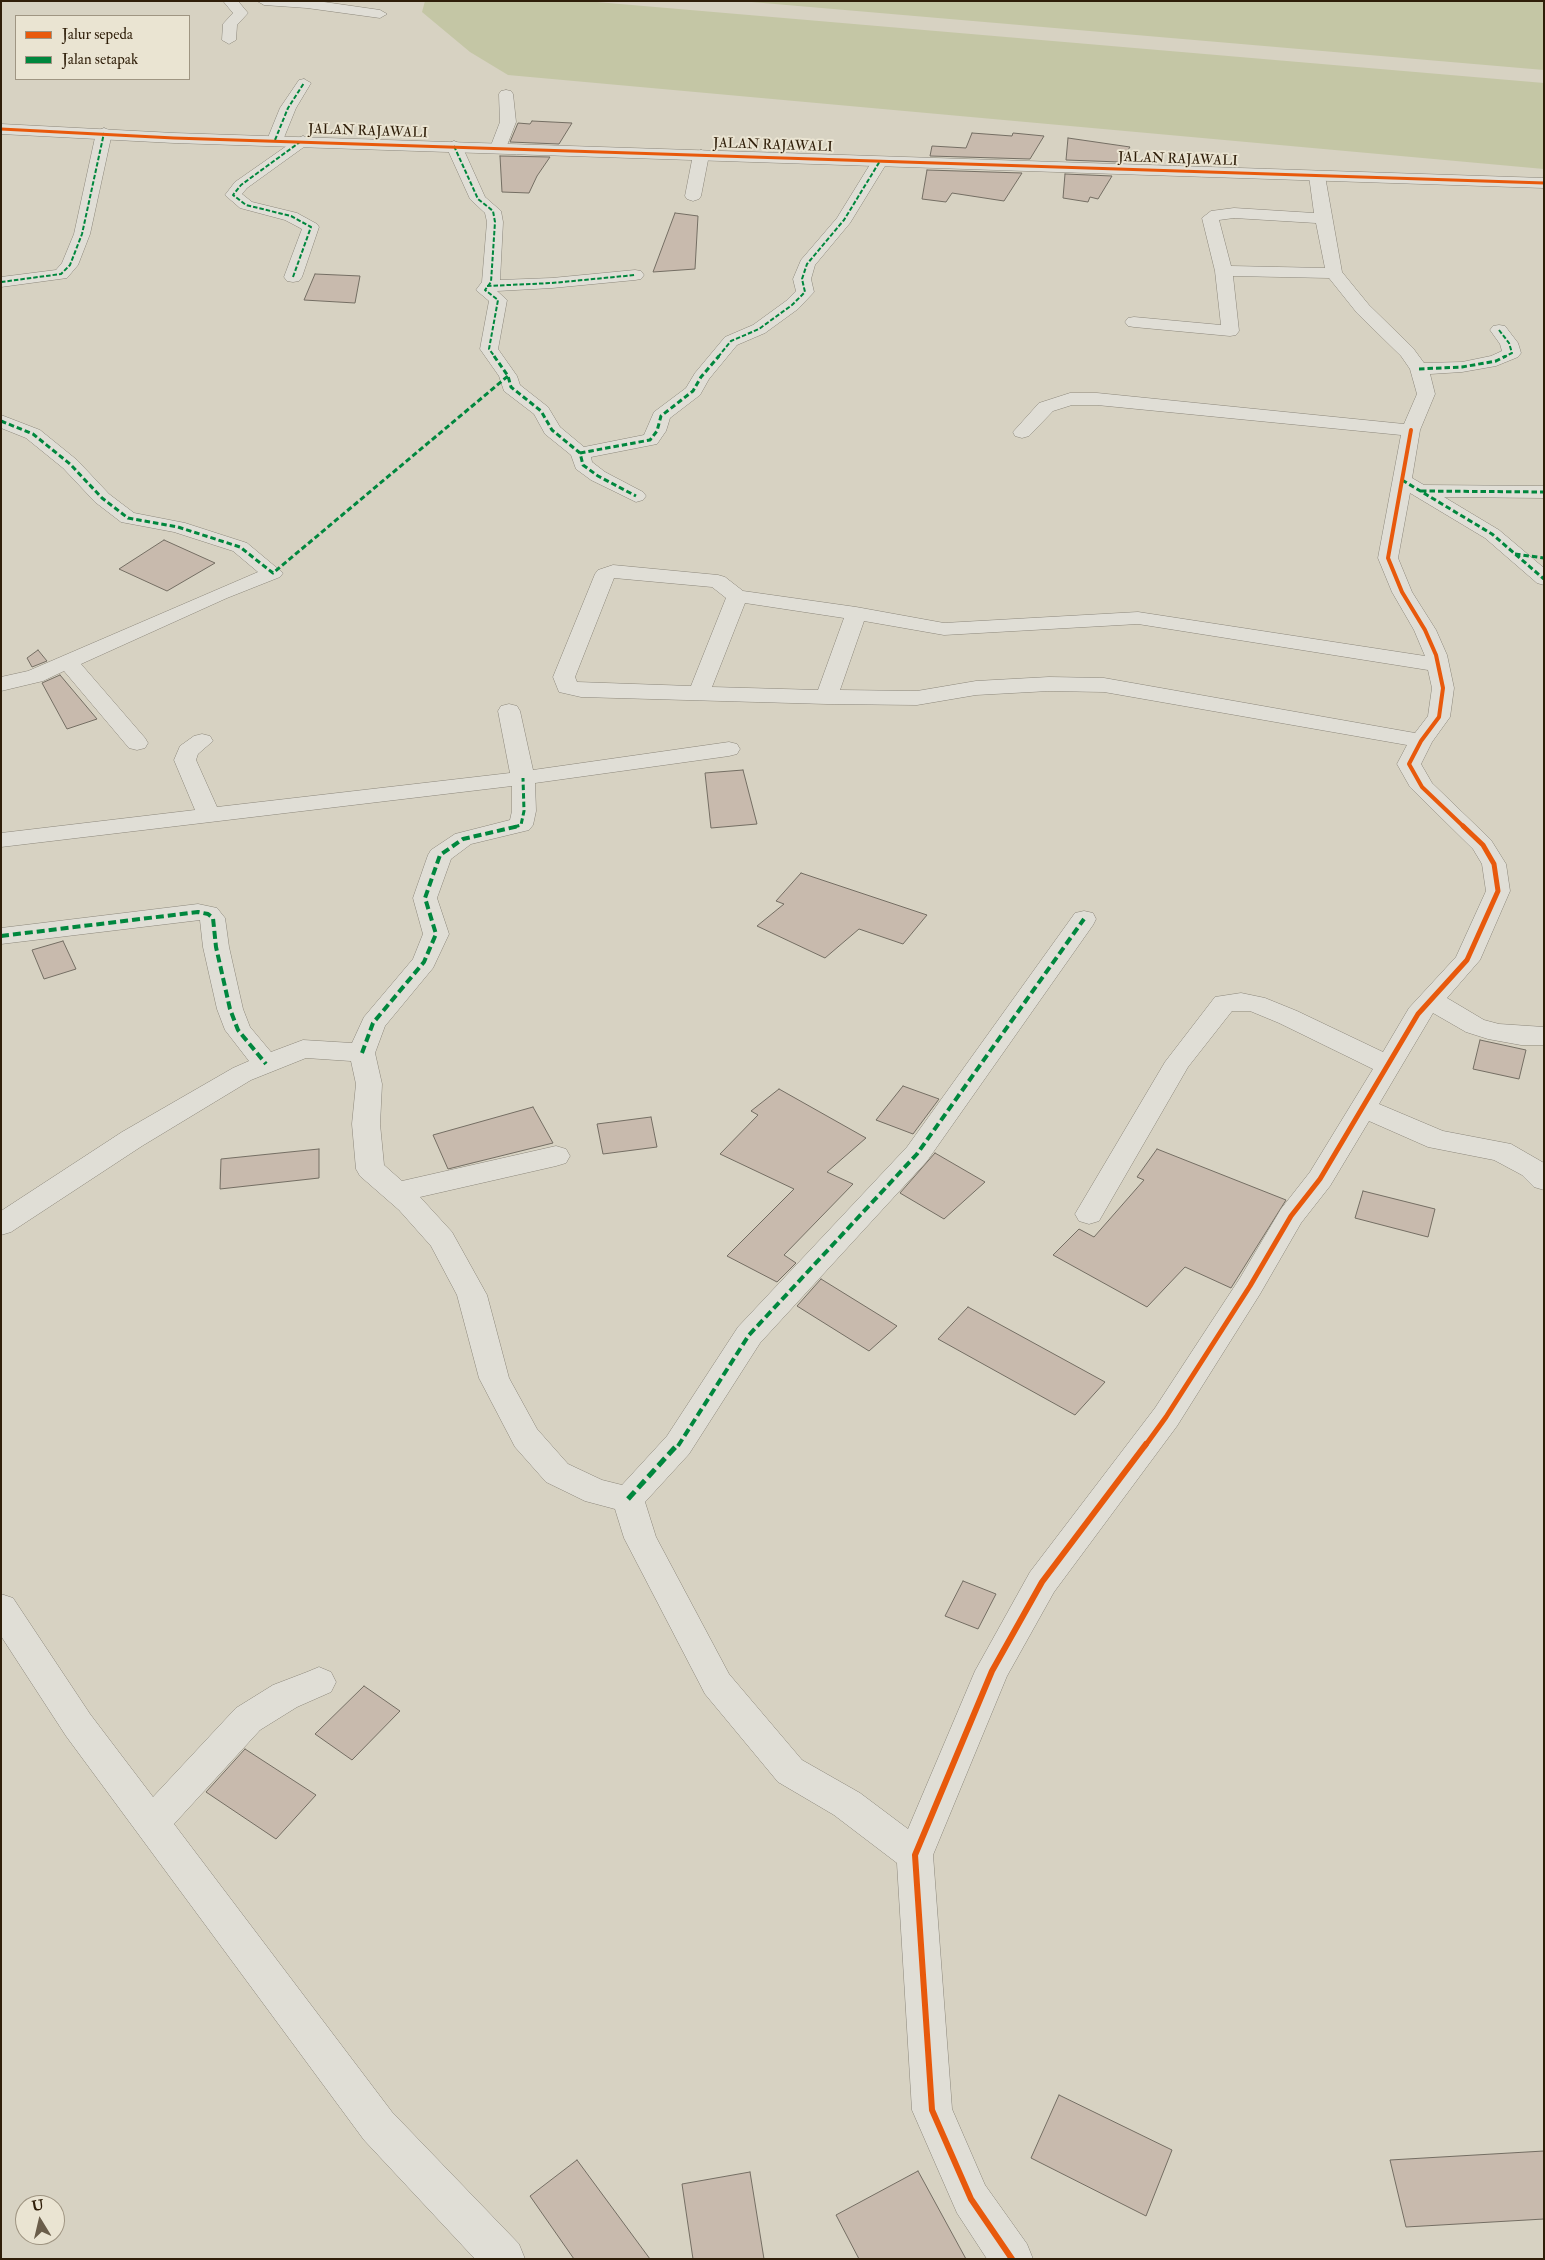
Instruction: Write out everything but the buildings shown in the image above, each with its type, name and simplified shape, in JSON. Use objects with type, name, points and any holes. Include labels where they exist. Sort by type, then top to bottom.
[{"type":"street","points":[[229,40],[230,24],[241,13],[230,1]]},
{"type":"street","points":[[264,1],[308,4],[380,14]]},
{"type":"street","points":[[275,140],[288,108],[304,84]]},
{"type":"street","points":[[498,148],[508,122],[506,94]]},
{"type":"street","name":"JALAN RAJAWALI","points":[[1,129],[498,148],[1544,183]]},
{"type":"street","points":[[1,282],[61,274],[70,265],[82,234],[104,134]]},
{"type":"street","points":[[293,276],[311,227],[291,216],[246,205],[233,195],[241,185],[302,141]]},
{"type":"street","points":[[454,146],[470,186],[478,199],[493,211],[495,222],[491,282],[485,290],[498,300],[489,349],[508,376],[511,387],[541,411],[552,430],[580,453],[583,465],[598,476],[636,496]]},
{"type":"street","points":[[692,196],[701,155]]},
{"type":"street","points":[[580,453],[650,440],[657,431],[661,416],[693,391],[731,341],[759,330],[805,292],[802,279],[807,264],[844,220],[880,161]]},
{"type":"street","points":[[1012,2259],[971,2199],[932,2110],[915,1855],[964,1742],[992,1671],[1042,1582],[1166,1418],[1250,1286],[1291,1216],[1320,1179],[1364,1108],[1418,1014],[1467,960],[1498,891],[1494,864],[1483,846],[1422,787],[1409,764],[1421,741],[1438,717],[1443,688],[1438,665],[1425,630],[1402,592],[1388,558],[1412,486],[1411,430],[1426,394],[1419,370],[1407,352],[1363,310],[1334,273],[1330,244],[1322,218],[1318,176]]},
{"type":"street","points":[[1134,322],[1230,331],[1224,271],[1210,218],[1218,214],[1234,212],[1322,218]]},
{"type":"street","points":[[1224,271],[1334,273]]},
{"type":"street","points":[[487,286],[635,275]]},
{"type":"street","points":[[1419,370],[1462,367],[1496,361],[1512,353],[1509,343],[1499,330]]},
{"type":"street","points":[[1022,432],[1046,406],[1070,399],[1106,400],[1411,430]]},
{"type":"street","points":[[1,420],[33,434],[70,464],[102,498],[128,518],[178,527],[240,546],[273,573],[220,594],[35,676],[1,684]]},
{"type":"street","points":[[1412,486],[1544,492]]},
{"type":"street","points":[[1412,486],[1492,534],[1544,579]]},
{"type":"street","points":[[1515,554],[1544,558]]},
{"type":"street","points":[[1421,741],[1104,685],[1048,684],[976,688],[917,698],[581,690],[567,687],[564,677],[605,574],[613,571],[718,581],[736,596],[856,613],[944,629],[1138,618],[1438,665]]},
{"type":"street","points":[[699,693],[736,596]]},
{"type":"street","points":[[827,696],[856,613]]},
{"type":"street","points":[[68,662],[137,742]]},
{"type":"street","points":[[509,711],[523,778],[524,812],[522,825],[463,839],[440,856],[425,898],[436,934],[424,962],[373,1023],[362,1053],[369,1084],[366,1124],[370,1169],[409,1203],[442,1239],[472,1295],[494,1378],[526,1438],[557,1473],[596,1492],[628,1498]]},
{"type":"street","points":[[202,741],[188,751],[185,760],[209,815]]},
{"type":"street","points":[[1,840],[523,778],[730,749]]},
{"type":"street","points":[[1,936],[198,912],[208,914],[213,918],[216,947],[230,1009],[238,1030],[266,1064]]},
{"type":"street","points":[[628,1498],[678,1445],[749,1335],[917,1154],[1084,919]]},
{"type":"street","points":[[1430,1000],[1475,1026],[1497,1033],[1544,1036]]},
{"type":"street","points":[[1088,1214],[1178,1062],[1224,1003],[1242,1001],[1256,1004],[1288,1017],[1388,1065]]},
{"type":"street","points":[[1,1225],[132,1140],[242,1074],[304,1049],[362,1053]]},
{"type":"street","points":[[1364,1108],[1438,1140],[1501,1151],[1532,1168],[1544,1180]]},
{"type":"street","points":[[396,1193],[556,1156]]},
{"type":"street","points":[[628,1498],[640,1538],[718,1684],[790,1771],[847,1804],[915,1855]]},
{"type":"street","points":[[1,1608],[78,1725],[378,2126],[504,2259]]},
{"type":"street","points":[[151,1824],[248,1719],[285,1696],[319,1682]]},
{"type":"green space","points":[[425,1],[585,1],[1544,83],[1544,169],[508,75],[470,52],[422,12]]},
{"type":"green space","points":[[740,1],[1544,1],[1544,70]]},
{"type":"marked path","points":[[275,140],[288,108],[304,83]]},
{"type":"marked path","points":[[1,282],[61,274],[70,265],[82,234],[104,133]]},
{"type":"marked path","points":[[293,277],[311,227],[291,216],[246,205],[233,195],[241,185],[300,142]]},
{"type":"marked path","points":[[454,146],[478,199],[493,211],[495,222],[491,282],[485,290],[498,300],[489,349],[508,376],[511,387],[541,411],[552,430],[580,453],[583,465],[598,476],[636,496]]},
{"type":"marked path","points":[[580,453],[650,440],[657,431],[661,416],[693,391],[701,377],[731,341],[759,329],[792,305],[805,292],[802,279],[807,264],[844,220],[880,161]]},
{"type":"marked path","points":[[487,286],[552,283],[635,275]]},
{"type":"marked path","points":[[1419,369],[1462,367],[1496,361],[1512,353],[1509,343],[1499,330]]},
{"type":"marked path","points":[[1,421],[33,434],[70,464],[102,498],[128,518],[178,527],[240,547],[273,573],[508,376]]},
{"type":"marked path","points":[[1402,480],[1492,534],[1544,579]]},
{"type":"marked path","points":[[1421,491],[1484,490],[1544,492]]},
{"type":"marked path","points":[[1515,554],[1544,558]]},
{"type":"marked path","points":[[362,1053],[373,1023],[424,962],[436,934],[425,898],[440,855],[463,839],[521,825],[524,811],[523,778]]},
{"type":"marked path","points":[[1,936],[198,912],[208,914],[213,918],[216,947],[230,1009],[238,1030],[266,1064]]},
{"type":"marked path","points":[[628,1499],[678,1445],[749,1335],[917,1154],[1084,919]]},
{"type":"cycle path","points":[[1,129],[174,138],[1544,183]]},
{"type":"cycle path","points":[[1012,2259],[971,2199],[932,2110],[915,1855],[964,1742],[992,1671],[1042,1582],[1166,1417],[1250,1286],[1291,1216],[1320,1179],[1344,1141],[1418,1014],[1467,960],[1498,891],[1494,864],[1483,845],[1422,787],[1409,764],[1421,741],[1439,717],[1443,688],[1436,655],[1425,630],[1402,592],[1388,558],[1411,430]]}]
